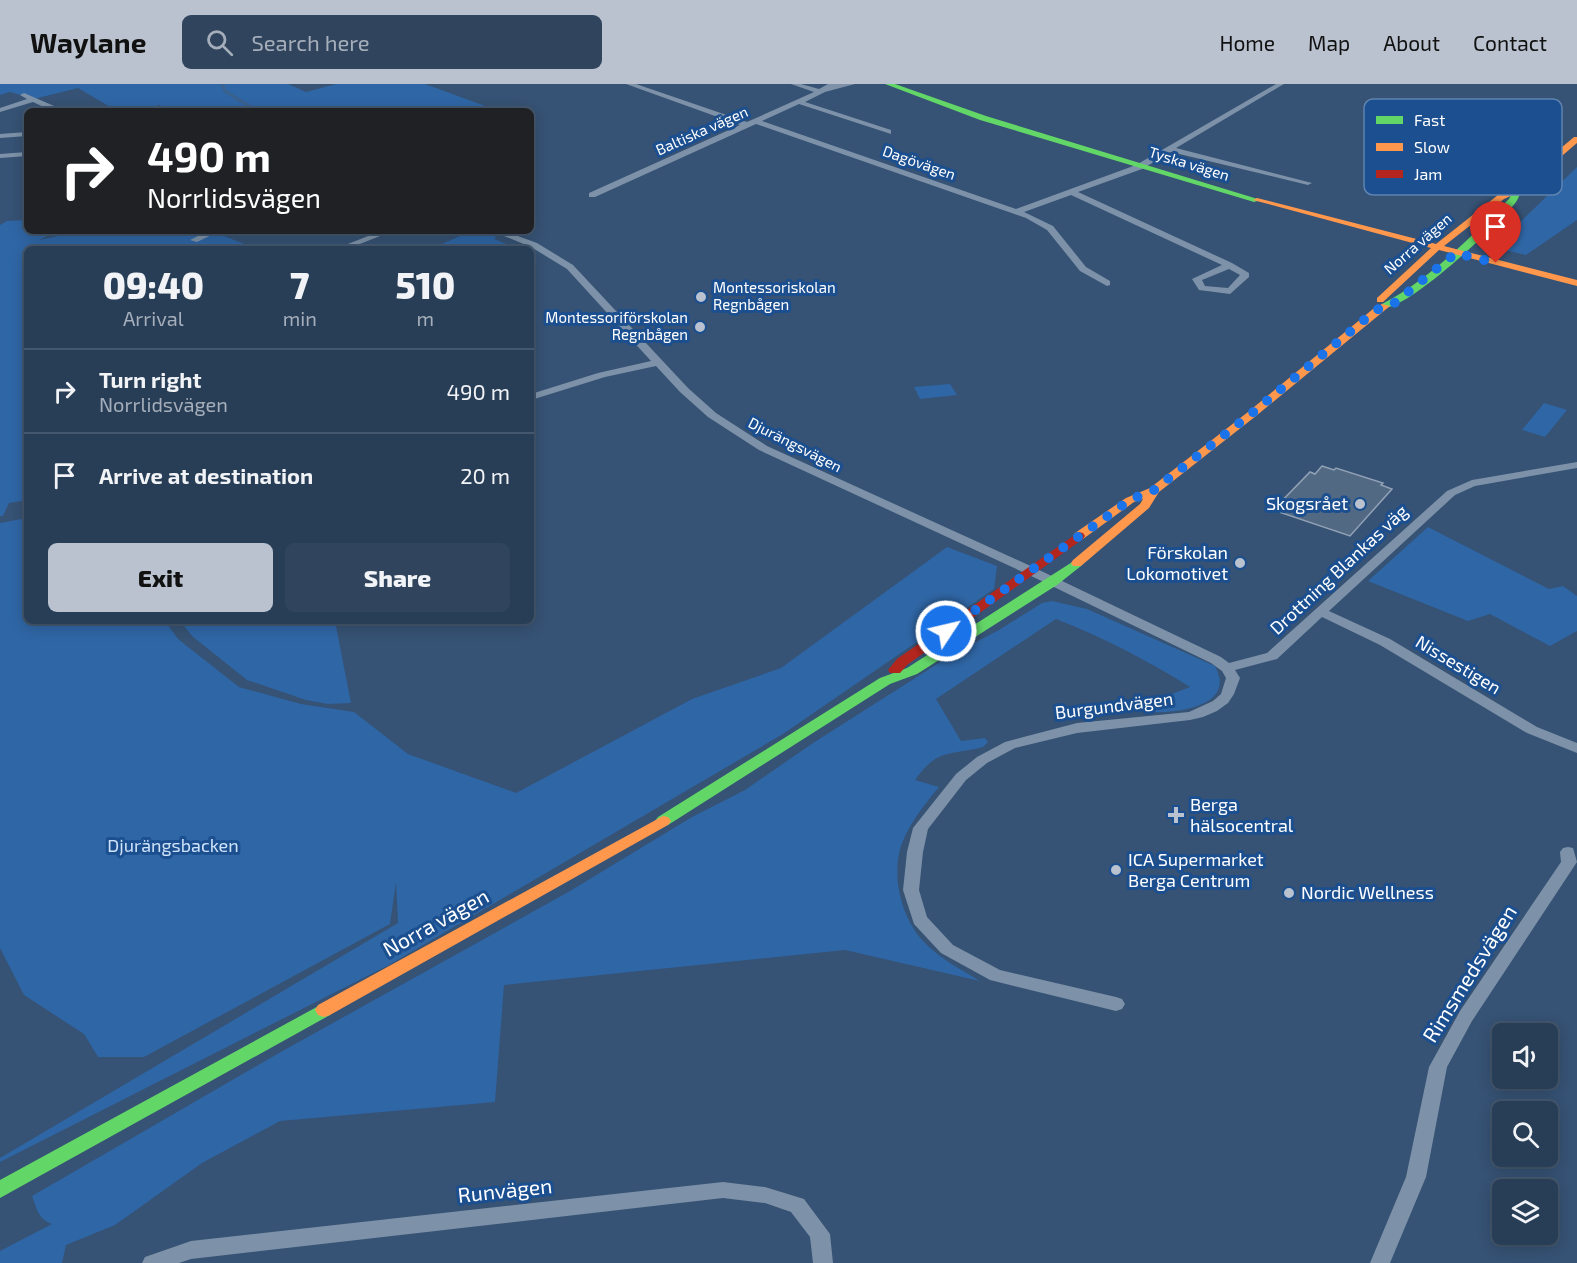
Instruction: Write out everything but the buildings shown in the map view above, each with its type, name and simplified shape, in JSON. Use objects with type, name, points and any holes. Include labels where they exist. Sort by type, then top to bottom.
[{"type":"main road","name":"Tyska vägen","points":[[888,84],[1139,167],[1313,217],[1577,283]]},
{"type":"main road","name":"Tyska vägen","points":[[874,85],[916,95]]},
{"type":"main road","name":"Norra vägen","points":[[1562,152],[1577,139]]},
{"type":"main road","name":"Norra vägen","points":[[1376,310],[1378,301],[1436,248],[1506,195]]},
{"type":"main road","name":"Norra vägen","points":[[885,681],[902,662],[1130,500],[1154,490],[1251,414],[1376,310],[1392,305],[1456,253],[1513,200],[1515,195]]},
{"type":"main road","name":"Norra vägen","points":[[0,1190],[647,831],[885,681],[912,671],[1053,582],[1121,528],[1145,506],[1154,490]]},
{"type":"street","points":[[629,84],[747,125]]},
{"type":"street","name":"Dagövägen","points":[[650,84],[1018,211],[1050,228],[1083,269],[1107,283]]},
{"type":"street","points":[[794,84],[822,91]]},
{"type":"street","name":"Baltiska vägen","points":[[592,195],[799,102],[833,84]]},
{"type":"street","name":"Baltiska vägen","points":[[822,91],[852,84]]},
{"type":"street","points":[[1018,211],[1139,167],[1281,84]]},
{"type":"street","points":[[24,95],[51,108]]},
{"type":"street","points":[[0,110],[31,100]]},
{"type":"street","points":[[799,102],[888,132]]},
{"type":"street","points":[[0,136],[24,134]]},
{"type":"street","points":[[1169,149],[1308,183]]},
{"type":"street","points":[[0,164],[2,156],[24,154]]},
{"type":"street","points":[[1072,192],[1228,264],[1246,274],[1230,291],[1202,288],[1197,279],[1228,264]]},
{"type":"street","points":[[194,240],[209,234]]},
{"type":"street","points":[[347,246],[381,234]]},
{"type":"street","name":"Djurängsvägen","points":[[503,234],[534,245],[570,267],[684,390],[712,415],[763,448],[1031,571]]},
{"type":"street","points":[[534,396],[602,375],[658,362]]},
{"type":"street","name":"Drottning Blankas väg","points":[[1227,668],[1272,656],[1451,493],[1472,483],[1577,465]]},
{"type":"street","points":[[1031,571],[1216,660],[1227,668]]},
{"type":"street","name":"Nissestigen","points":[[1321,612],[1385,642],[1532,730],[1577,748]]},
{"type":"street","name":"Burgundvägen","points":[[1116,1004],[996,975],[947,949],[920,920],[911,890],[915,852],[921,828],[961,777],[982,760],[1000,750],[1026,740],[1077,728],[1190,716],[1208,711],[1223,702],[1231,690],[1233,678],[1227,668]]},
{"type":"street","name":"Rimsmedsvägen","points":[[1380,1263],[1416,1177],[1438,1067],[1466,1016],[1569,862],[1568,852]]},
{"type":"street","name":"Runvägen","points":[[153,1263],[191,1250],[723,1190],[765,1195],[797,1205],[820,1234],[823,1263]]},
{"type":"green space","points":[[0,84],[288,84],[306,92],[336,84],[425,84],[491,108],[162,108],[160,105],[149,108],[112,108],[78,88],[34,99],[10,92],[0,95]]},
{"type":"green space","points":[[1577,167],[1577,220],[1526,255],[1490,247],[1548,195],[1562,195],[1562,182]]},
{"type":"green space","points":[[24,220],[24,234],[51,234],[39,240],[68,234],[219,234],[249,246],[24,246],[24,500],[9,503],[3,516],[0,516],[0,225],[7,221]]},
{"type":"green space","points":[[465,234],[484,234],[497,237],[494,239],[512,246],[437,246]]},
{"type":"green space","points":[[950,384],[957,395],[920,399],[914,387]]},
{"type":"green space","points":[[1544,403],[1567,410],[1545,437],[1522,430]]},
{"type":"green space","name":"Djurängsbacken","points":[[24,519],[24,624],[167,624],[178,639],[239,687],[301,704],[354,712],[408,754],[516,793],[692,699],[781,668],[947,547],[997,566],[994,589],[783,734],[389,965],[0,1162],[0,1158],[398,923],[396,882],[390,924],[144,1057],[98,1057],[84,1034],[24,995],[0,948],[0,523]]},
{"type":"green space","points":[[1428,527],[1549,589],[1563,586],[1577,596],[1577,631],[1550,646],[1490,614],[1468,621],[1368,581]]},
{"type":"green space","points":[[1052,601],[1087,609],[1215,666],[1220,680],[1218,691],[1210,700],[1199,706],[1171,712],[1145,712],[1140,709],[1143,705],[1190,687],[1125,650],[1056,619],[936,699],[961,741],[985,738],[988,742],[983,747],[937,758],[915,780],[939,787],[915,818],[905,836],[899,854],[897,877],[905,911],[923,941],[957,968],[980,981],[845,950],[504,985],[495,1102],[280,1121],[202,1163],[115,1225],[66,1245],[62,1263],[0,1263],[0,1251],[52,1224],[41,1216],[32,1196],[279,1053],[570,891],[692,817],[745,790],[813,743],[953,654],[999,630],[1042,603]]},
{"type":"green space","points":[[182,624],[336,624],[351,703],[328,704],[306,700],[247,680],[192,636]]},
{"type":"waterway","points":[[222,84],[225,91],[252,108]]},
{"type":"traffic: fast","points":[[888,84],[983,118],[1257,200]]},
{"type":"traffic: fast","points":[[1385,306],[1421,285],[1437,272],[1513,200],[1515,195]]},
{"type":"traffic: fast","points":[[663,821],[885,681],[912,671],[1053,582],[1077,563]]},
{"type":"traffic: fast","points":[[0,1190],[324,1010]]},
{"type":"traffic: slow","points":[[1562,152],[1577,139]]},
{"type":"traffic: slow","points":[[1380,300],[1446,239],[1505,195]]},
{"type":"traffic: slow","points":[[1257,200],[1577,283]]},
{"type":"traffic: slow","points":[[1079,536],[1130,500],[1154,490],[1385,306]]},
{"type":"traffic: slow","points":[[1077,563],[1145,506],[1154,490]]},
{"type":"traffic: slow","points":[[324,1010],[663,821]]},
{"type":"traffic: jam","points":[[895,670],[902,662],[1079,536]]},
{"type":"place","name":"Montessoriskolan Regnbågen","points":[[701,297]]},
{"type":"place","name":"Montessoriförskolan Regnbågen","points":[[700,327]]},
{"type":"place","name":"Skogsrået","points":[[1360,504]]},
{"type":"place","name":"Förskolan Lokomotivet","points":[[1240,563]]},
{"type":"place","name":"Berga hälsocentral","points":[[1176,815]]},
{"type":"place","name":"ICA Supermarket Berga Centrum","points":[[1116,870]]},
{"type":"place","name":"Nordic Wellness","points":[[1289,893]]},
{"type":"route","points":[[946,631],[1130,500],[1154,490],[1251,414],[1376,310],[1392,305],[1456,253],[1496,263]]}]
